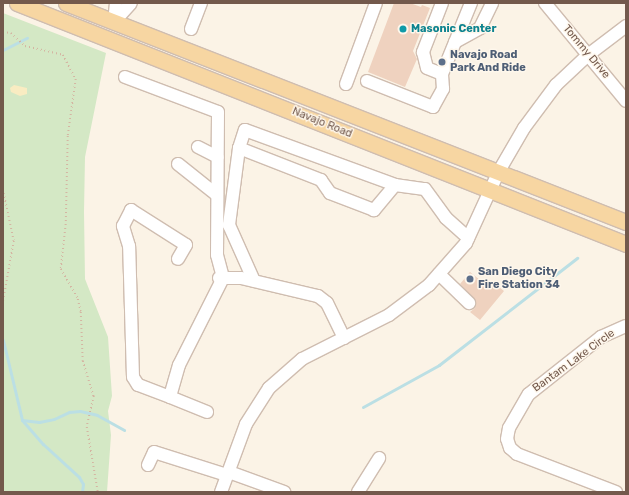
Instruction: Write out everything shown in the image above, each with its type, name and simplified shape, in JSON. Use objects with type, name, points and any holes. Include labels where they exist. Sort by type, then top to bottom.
[{"type":"main road","name":"Navajo Road","points":[[17,3],[626,244]]},
{"type":"main road","points":[[43,3],[102,26],[114,22]]},
{"type":"main road","name":"Navajo Road","points":[[66,3],[499,171],[626,222]]},
{"type":"street","points":[[114,22],[116,3]]},
{"type":"street","points":[[114,22],[131,3]]},
{"type":"street","points":[[191,29],[201,3]]},
{"type":"street","points":[[346,84],[376,3]]},
{"type":"street","points":[[367,81],[433,107],[443,89],[442,74],[471,3]]},
{"type":"street","points":[[455,42],[480,28],[492,3]]},
{"type":"street","name":"Tommy Drive","points":[[545,3],[626,101]]},
{"type":"street","points":[[439,4],[423,52],[427,68],[442,74]]},
{"type":"street","points":[[221,492],[246,424],[269,388],[302,359],[404,306],[439,274],[468,238],[499,171],[524,128],[556,85],[588,55],[626,26]]},
{"type":"street","points":[[125,77],[218,112],[217,255],[221,278],[179,365],[170,397]]},
{"type":"street","points":[[254,281],[229,225],[239,148],[245,130],[396,185],[425,189],[446,218],[468,238]]},
{"type":"street","points":[[198,147],[218,157]]},
{"type":"street","points":[[239,148],[321,180],[330,192],[374,210],[396,185]]},
{"type":"street","points":[[178,164],[217,195]]},
{"type":"street","points":[[178,259],[186,245],[132,210],[123,226],[128,246],[133,377],[138,385],[207,412]]},
{"type":"street","points":[[439,274],[470,303]]},
{"type":"street","points":[[221,278],[254,281],[318,296],[327,303],[344,338]]},
{"type":"street","name":"Bantam Lake Circle","points":[[616,492],[517,454],[510,448],[507,439],[509,428],[529,394],[601,337],[626,326]]},
{"type":"street","points":[[148,465],[154,452],[284,492]]},
{"type":"street","points":[[358,492],[379,458]]},
{"type":"path","points":[[3,32],[18,38],[22,44],[63,55],[76,79],[68,136],[66,224],[61,269],[78,299],[81,312],[83,361],[94,396],[93,407],[89,419],[88,437],[98,492]]},
{"type":"path","points":[[3,189],[14,241],[3,303]]},
{"type":"green space","points":[[3,13],[106,53],[85,157],[84,212],[85,279],[108,337],[112,396],[108,411],[111,435],[107,492],[3,492]]},
{"type":"sand","points":[[14,85],[27,88],[27,94],[20,96],[11,92],[10,88]]},
{"type":"building","name":"Masonic Center","points":[[394,3],[410,3],[421,7],[422,5],[430,8],[413,51],[417,59],[405,87],[368,72]]},
{"type":"building","points":[[470,272],[490,288],[494,283],[504,291],[480,320],[470,312],[475,308],[476,301],[460,284]]},
{"type":"waterway","points":[[3,50],[27,38]]},
{"type":"waterway","points":[[363,407],[439,365],[577,258]]},
{"type":"waterway","points":[[3,340],[22,420],[43,444],[79,477],[83,484],[82,492]]},
{"type":"waterway","points":[[22,420],[39,422],[54,419],[69,412],[80,411],[97,415],[124,430]]},
{"type":"place","name":"Masonic Center","points":[[403,29]]},
{"type":"place","name":"Navajo Road Park And Ride","points":[[442,62]]},
{"type":"place","name":"San Diego City Fire Station 34","points":[[470,279]]}]
